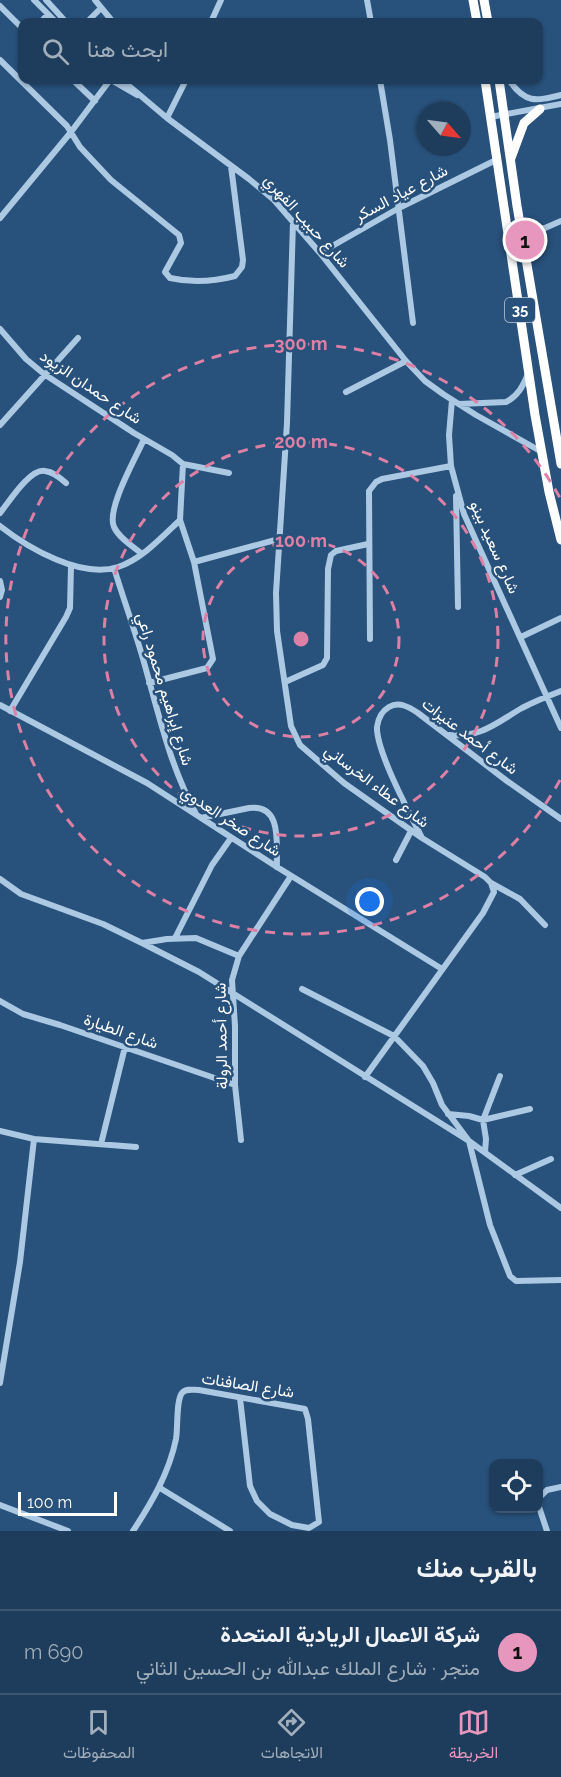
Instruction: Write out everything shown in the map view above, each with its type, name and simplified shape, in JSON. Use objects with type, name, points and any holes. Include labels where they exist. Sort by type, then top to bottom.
[{"type":"highway","points":[[473,0],[476,18]]},
{"type":"highway","points":[[484,0],[487,18]]},
{"type":"highway","name":"35","points":[[486,84],[542,452],[561,540]]},
{"type":"highway","name":"35","points":[[500,84],[510,160],[557,423],[561,464]]},
{"type":"highway","points":[[510,160],[524,123],[540,109]]},
{"type":"street","points":[[34,0],[52,18]]},
{"type":"street","points":[[46,0],[62,18]]},
{"type":"street","points":[[95,0],[110,18]]},
{"type":"street","points":[[211,0],[220,3],[213,18]]},
{"type":"street","points":[[367,0],[370,18]]},
{"type":"street","points":[[0,6],[18,24]]},
{"type":"street","points":[[91,18],[101,8]]},
{"type":"street","points":[[44,18],[48,14]]},
{"type":"street","points":[[0,60],[18,76]]},
{"type":"street","points":[[26,84],[71,132],[80,147],[111,180],[179,235],[181,243],[165,272],[170,278],[184,281],[211,281],[235,276],[242,267],[231,166]]},
{"type":"street","points":[[77,84],[95,101]]},
{"type":"street","points":[[0,218],[108,84]]},
{"type":"street","name":"شارع حبيب الفهري","points":[[118,84],[140,97]]},
{"type":"street","name":"شارع حبيب الفهري","points":[[126,84],[166,118],[261,189],[320,253],[406,361],[425,381],[452,400],[542,452]]},
{"type":"street","points":[[166,118],[184,84]]},
{"type":"street","points":[[382,84],[413,323]]},
{"type":"street","points":[[512,84],[520,93],[532,100],[561,95]]},
{"type":"street","points":[[490,117],[561,104]]},
{"type":"street","name":"شارع عياد السكر","points":[[320,253],[399,208],[496,160]]},
{"type":"street","points":[[522,230],[545,228],[561,221]]},
{"type":"street","name":"شارع عطاء الخرساني","points":[[293,222],[287,423],[276,593],[277,632],[291,726],[300,744],[344,783],[411,831],[520,899],[545,924]]},
{"type":"street","name":"شارع حمدان الزيود","points":[[0,329],[26,359],[44,374],[183,464]]},
{"type":"street","points":[[0,425],[78,338]]},
{"type":"street","points":[[346,392],[406,361]]},
{"type":"street","points":[[459,404],[506,402],[519,392],[529,372]]},
{"type":"street","name":"شارع سعيد بينو","points":[[452,400],[449,435],[451,466],[456,489],[472,534],[561,728]]},
{"type":"street","points":[[141,554],[114,528],[112,520],[117,500],[144,439]]},
{"type":"street","points":[[149,683],[207,668],[212,662],[194,562],[180,520],[183,464],[229,473]]},
{"type":"street","points":[[370,639],[369,491],[376,482],[400,475],[451,466]]},
{"type":"street","points":[[0,513],[23,484],[38,471],[54,473],[66,483]]},
{"type":"street","points":[[456,489],[458,607]]},
{"type":"street","points":[[2,530],[71,566],[114,568],[141,554],[180,520]]},
{"type":"street","points":[[194,562],[279,539]]},
{"type":"street","points":[[285,682],[323,665],[327,658],[328,562],[331,555],[336,551],[368,544]]},
{"type":"street","points":[[10,711],[70,608],[71,566]]},
{"type":"street","name":"شارع إبراهيم محمود راعي","points":[[114,568],[172,762],[199,817]]},
{"type":"street","points":[[0,581],[2,590],[0,597]]},
{"type":"street","points":[[521,637],[561,618]]},
{"type":"street","points":[[447,734],[463,736],[485,730],[526,706],[561,691]]},
{"type":"street","name":"شارع صخر العدوي","points":[[0,705],[120,767],[442,969]]},
{"type":"street","name":"شارع أحمد عنيزات","points":[[422,838],[383,752],[377,729],[378,721],[388,707],[403,705],[418,713],[561,819]]},
{"type":"street","points":[[199,817],[256,807],[266,810],[273,817],[275,826],[278,867]]},
{"type":"street","points":[[396,860],[411,831]]},
{"type":"street","points":[[176,938],[212,865],[231,838]]},
{"type":"street","name":"شارع أحمد الرولة","points":[[241,1140],[235,1085],[232,980],[239,956],[291,876]]},
{"type":"street","points":[[0,879],[21,894],[103,924],[199,972],[469,1141],[561,1208]]},
{"type":"street","points":[[365,1077],[489,903],[494,892],[491,883]]},
{"type":"street","points":[[142,943],[176,938],[203,939],[239,956]]},
{"type":"street","points":[[302,989],[394,1036],[423,1066],[448,1114],[469,1141],[492,1232],[510,1276],[516,1281],[561,1280]]},
{"type":"street","name":"شارع الطيارة","points":[[0,1001],[23,1014],[235,1085]]},
{"type":"street","points":[[101,1144],[125,1047]]},
{"type":"street","points":[[485,1152],[483,1120],[500,1076]]},
{"type":"street","points":[[448,1114],[483,1120],[530,1108]]},
{"type":"street","points":[[0,1131],[34,1139],[136,1147]]},
{"type":"street","points":[[0,1383],[3,1337],[20,1262],[34,1139]]},
{"type":"street","points":[[515,1175],[551,1159]]},
{"type":"street","name":"شارع الصافنات","points":[[160,1488],[174,1448],[179,1421],[178,1404],[182,1393],[199,1390],[301,1407],[307,1413],[319,1518],[315,1526],[309,1528],[292,1526],[277,1519],[263,1509],[252,1494],[240,1398]]},
{"type":"street","points":[[547,1531],[539,1507],[540,1497],[547,1490],[561,1487]]},
{"type":"street","points":[[133,1531],[160,1488],[230,1531]]},
{"type":"street","points":[[0,1505],[68,1531]]},
{"type":"place","name":"شركة الاعمال الريادية المتحدة","points":[[525,240]]}]
